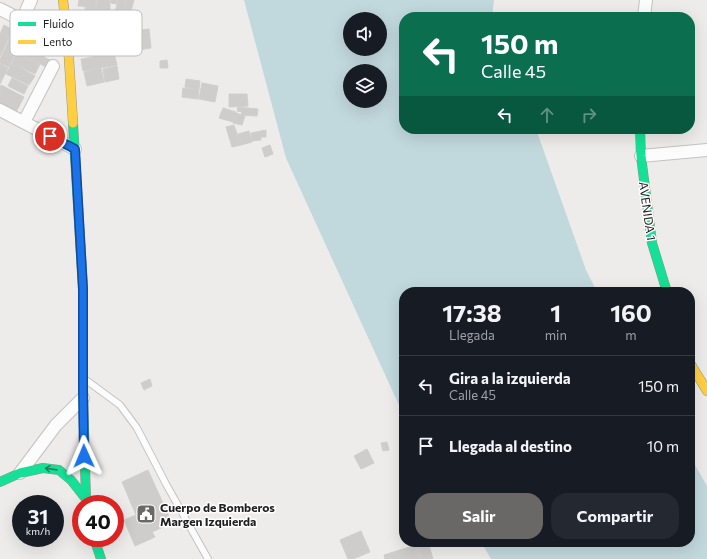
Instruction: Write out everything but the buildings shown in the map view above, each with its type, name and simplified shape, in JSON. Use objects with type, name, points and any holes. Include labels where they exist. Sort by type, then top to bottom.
[{"type":"street","points":[[26,10],[31,0]]},
{"type":"street","points":[[63,0],[64,10]]},
{"type":"street","points":[[645,12],[646,0]]},
{"type":"street","points":[[0,9],[10,14]]},
{"type":"street","points":[[69,56],[83,289],[83,398],[86,495]]},
{"type":"street","points":[[24,122],[53,66]]},
{"type":"street","points":[[0,110],[75,149]]},
{"type":"street","name":"AVENIDA 1","points":[[640,134],[641,156],[652,243],[665,287]]},
{"type":"street","points":[[641,156],[707,150]]},
{"type":"street","points":[[695,371],[707,391]]},
{"type":"street","points":[[20,473],[56,425],[83,398]]},
{"type":"street","points":[[0,482],[20,473],[43,468],[59,470],[71,480],[81,495]]},
{"type":"street","points":[[97,547],[101,559]]},
{"type":"lane","points":[[83,378],[120,405],[137,428],[208,559]]},
{"type":"water","points":[[244,0],[494,0],[493,12],[399,12],[399,134],[538,134],[586,270],[594,287],[399,287],[399,405],[286,158]]},
{"type":"water","points":[[695,465],[707,486],[707,559],[491,559],[484,547],[695,547]]},
{"type":"traffic: fast","points":[[73,123],[83,289],[83,398],[86,495]]},
{"type":"traffic: fast","points":[[640,134],[641,156],[652,243],[665,287]]},
{"type":"traffic: fast","points":[[0,482],[20,473],[43,468],[59,470],[71,480],[83,495]]},
{"type":"traffic: fast","points":[[97,547],[101,559]]},
{"type":"traffic: slow","points":[[63,0],[64,10]]},
{"type":"traffic: slow","points":[[69,56],[73,123]]},
{"type":"traffic: slow","points":[[695,371],[707,391]]},
{"type":"place","name":"Cuerpo de Bomberos Margen Izquierda","points":[[146,514]]},
{"type":"route","points":[[50,136],[75,149],[83,289],[84,456]]}]
